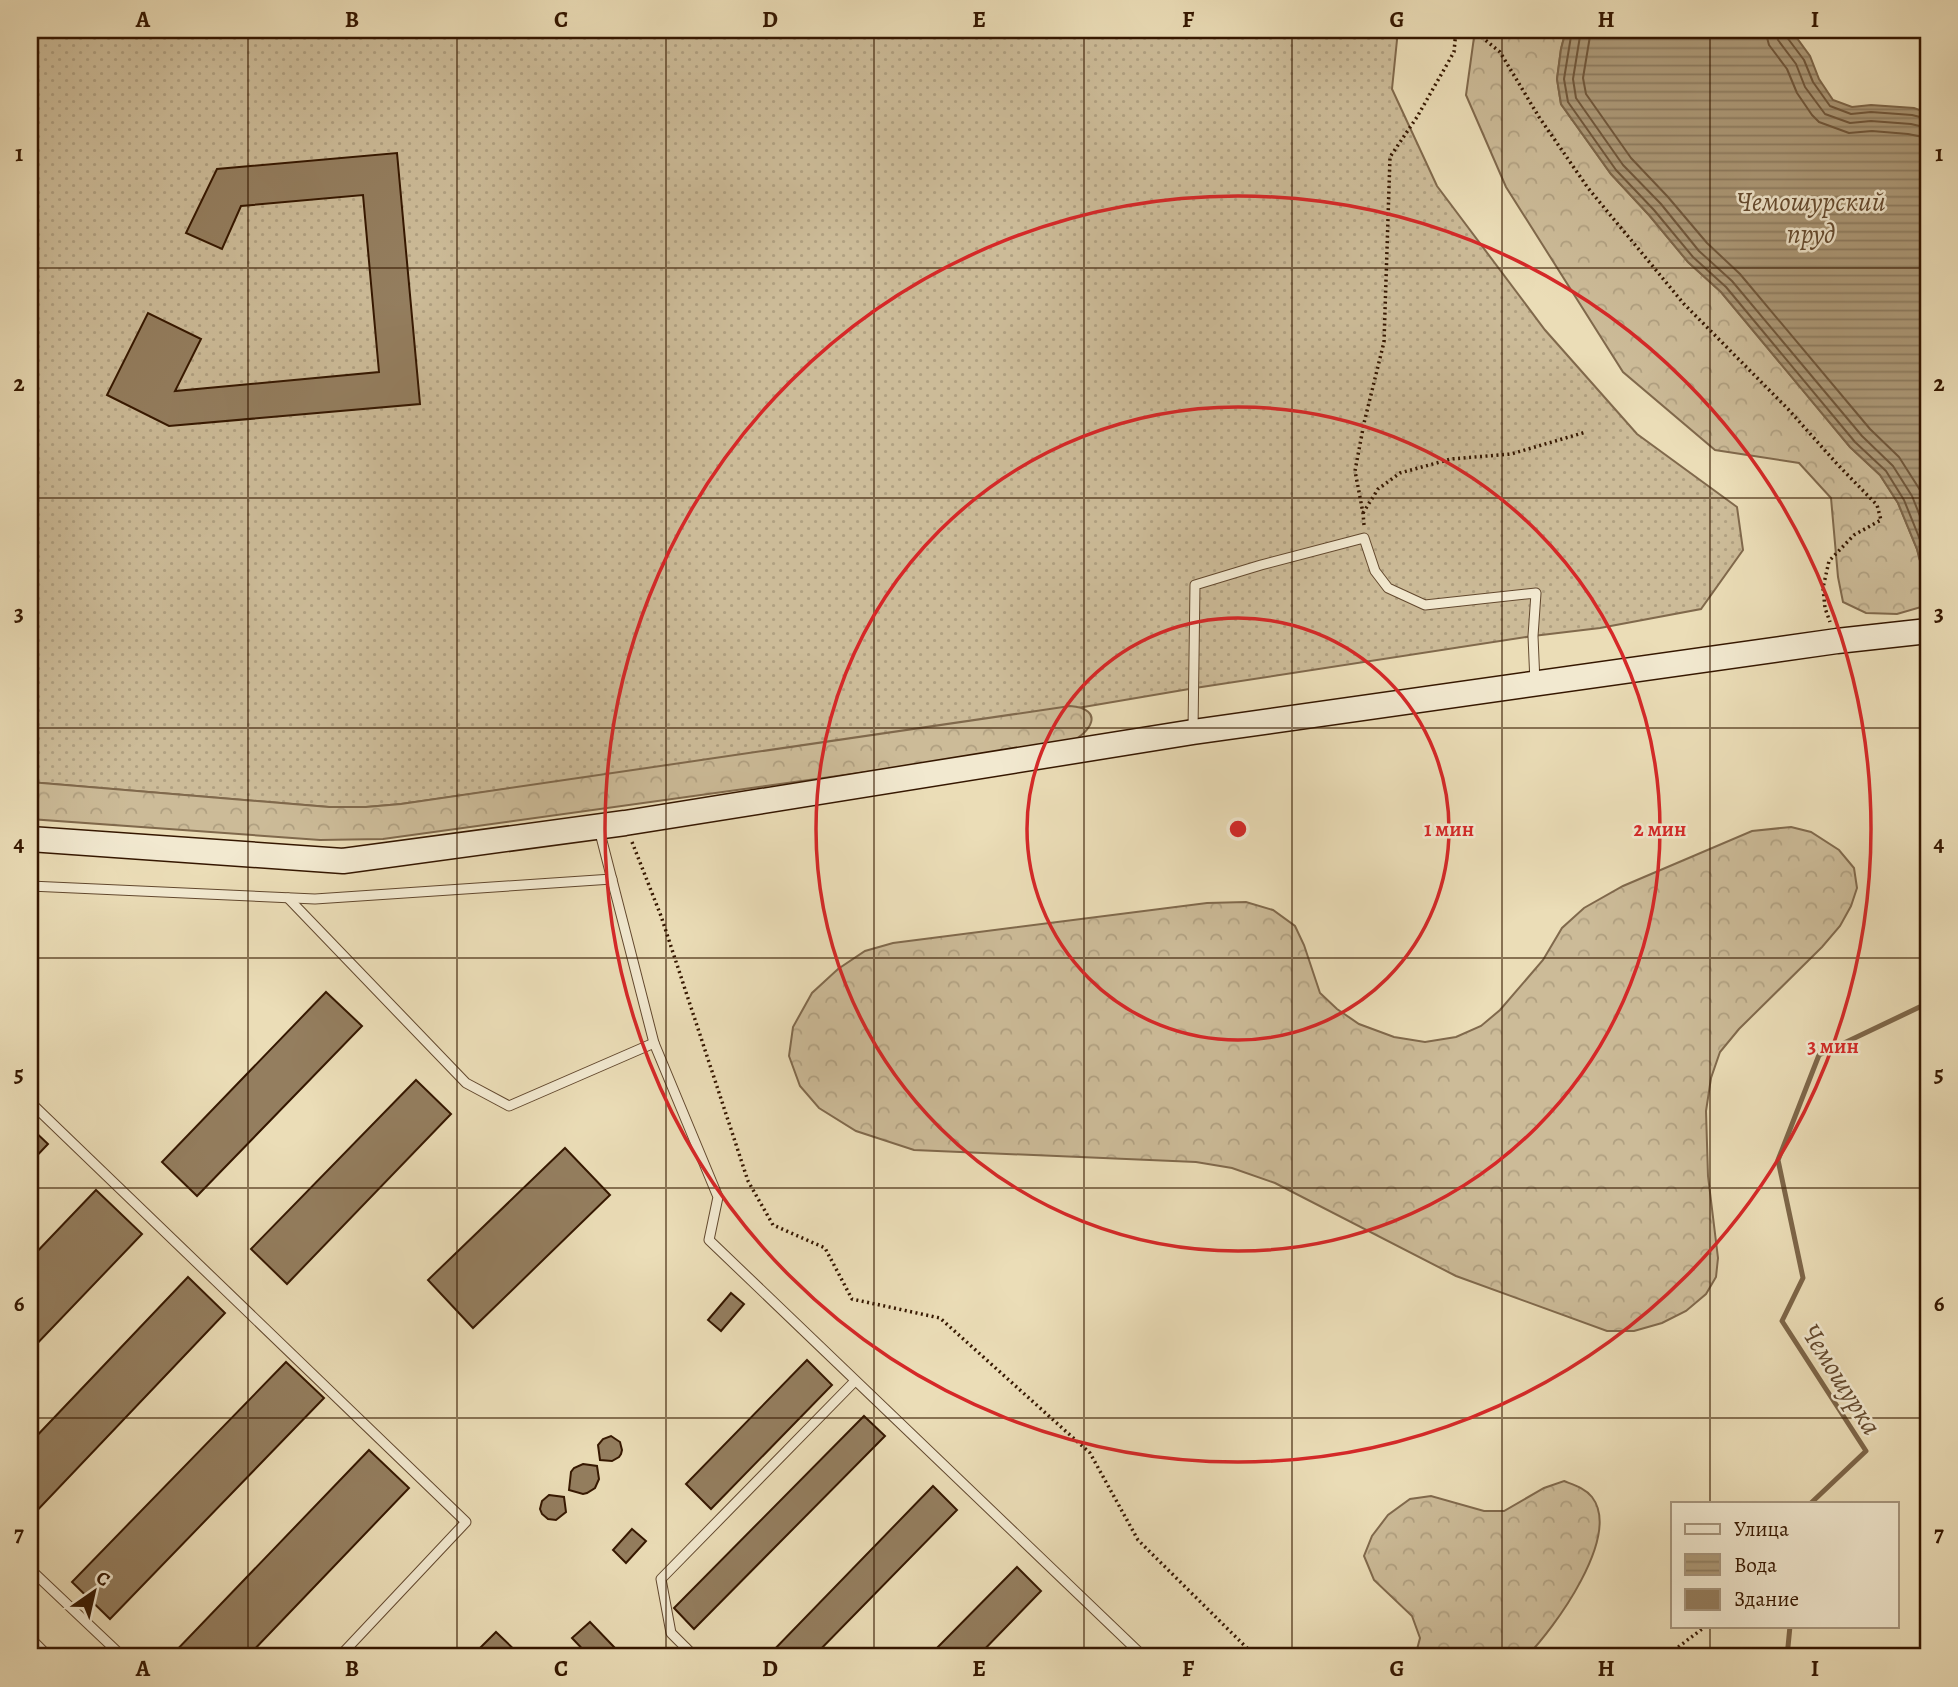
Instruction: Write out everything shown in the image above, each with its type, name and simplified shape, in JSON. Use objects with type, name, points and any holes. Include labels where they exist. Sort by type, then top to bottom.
[{"type":"street","points":[[30,839],[344,862],[599,827],[1193,732],[1837,641],[1928,631]]},
{"type":"lane","points":[[1193,732],[1195,585],[1364,538],[1375,570],[1388,588],[1425,605],[1536,593],[1533,636],[1535,684]]},
{"type":"lane","points":[[599,827],[654,1043],[718,1197],[709,1240],[1144,1657]]},
{"type":"lane","points":[[30,886],[315,900],[612,878]]},
{"type":"lane","points":[[288,898],[466,1083],[509,1106],[654,1043]]},
{"type":"lane","points":[[30,1102],[466,1522],[339,1657]]},
{"type":"lane","points":[[695,1657],[671,1633],[661,1579],[855,1381]]},
{"type":"lane","points":[[30,1569],[122,1657]]},
{"type":"lane","points":[[30,1638],[50,1657]]},
{"type":"lane","points":[[678,1657],[686,1648]]},
{"type":"path","points":[[1364,538],[1363,513],[1355,471],[1384,342],[1390,157],[1417,117],[1454,52],[1456,30]]},
{"type":"path","points":[[1474,30],[1500,52],[1539,117],[1588,188],[1684,303],[1877,505],[1881,520],[1854,535],[1829,561],[1824,588],[1825,608],[1837,641]]},
{"type":"path","points":[[1363,513],[1378,489],[1400,473],[1451,459],[1511,454],[1586,432]]},
{"type":"path","points":[[625,823],[661,916],[748,1181],[773,1225],[825,1248],[852,1299],[940,1318],[1090,1453],[1138,1539],[1256,1657]]},
{"type":"path","points":[[1665,1657],[1703,1628]]},
{"type":"green space","points":[[30,30],[1398,30],[1392,89],[1437,186],[1545,330],[1637,434],[1737,507],[1743,550],[1701,609],[1600,628],[1533,636],[1060,711],[401,804],[329,807],[30,782]]},
{"type":"green space","points":[[1475,30],[1566,30],[1557,79],[1561,104],[1611,174],[1688,262],[1721,292],[1850,447],[1880,475],[1898,503],[1917,549],[1928,583],[1928,605],[1897,614],[1866,613],[1843,602],[1838,577],[1831,498],[1799,463],[1715,450],[1623,372],[1506,187],[1466,95]]},
{"type":"green space","points":[[1070,706],[1088,712],[1091,722],[1083,734],[1068,744],[383,839],[320,840],[30,819],[30,782],[329,807],[366,807]]},
{"type":"green space","points":[[1791,827],[1811,832],[1839,850],[1854,868],[1857,888],[1840,926],[1739,1029],[1720,1052],[1711,1078],[1706,1111],[1708,1176],[1718,1258],[1716,1277],[1706,1294],[1686,1311],[1662,1323],[1634,1331],[1607,1331],[1456,1276],[1275,1183],[1232,1168],[1196,1162],[914,1150],[856,1131],[819,1108],[800,1086],[789,1056],[793,1027],[812,993],[838,969],[865,951],[893,943],[1207,903],[1246,902],[1273,910],[1295,926],[1320,993],[1359,1024],[1394,1037],[1425,1042],[1456,1037],[1481,1026],[1500,1010],[1543,960],[1562,928],[1584,908],[1623,886],[1752,831]]},
{"type":"green space","points":[[1564,1481],[1583,1489],[1592,1497],[1599,1514],[1598,1535],[1581,1581],[1538,1644],[1526,1657],[1415,1657],[1420,1638],[1412,1616],[1374,1580],[1364,1556],[1372,1536],[1388,1515],[1410,1499],[1431,1496],[1484,1511],[1504,1511],[1544,1488]]},
{"type":"water","name":"Чемошурский пруд","points":[[1566,30],[1791,30],[1810,56],[1819,79],[1833,100],[1852,107],[1871,105],[1914,108],[1928,113],[1928,583],[1898,503],[1880,475],[1850,447],[1721,292],[1688,262],[1611,174],[1561,104],[1557,79]]},
{"type":"building","points":[[397,153],[420,404],[169,426],[107,395],[148,313],[201,339],[175,391],[379,372],[363,195],[241,206],[222,249],[186,233],[217,169]]},
{"type":"building","points":[[326,992],[362,1026],[197,1196],[162,1162]]},
{"type":"building","points":[[416,1080],[451,1114],[287,1284],[251,1249]]},
{"type":"building","points":[[30,1127],[48,1144],[30,1163]]},
{"type":"building","points":[[565,1148],[610,1195],[473,1328],[428,1280]]},
{"type":"building","points":[[96,1190],[142,1234],[30,1351],[30,1259]]},
{"type":"building","points":[[188,1277],[225,1313],[30,1518],[30,1443]]},
{"type":"building","points":[[731,1293],[744,1304],[721,1331],[708,1320]]},
{"type":"building","points":[[807,1360],[832,1385],[711,1509],[686,1484]]},
{"type":"building","points":[[286,1362],[324,1398],[110,1619],[72,1582]]},
{"type":"building","points":[[864,1416],[885,1436],[694,1629],[674,1608]]},
{"type":"building","points":[[611,1436],[620,1442],[621,1454],[612,1461],[600,1460],[598,1445]]},
{"type":"building","points":[[369,1450],[409,1488],[247,1657],[170,1657]]},
{"type":"building","points":[[583,1464],[597,1466],[599,1479],[595,1488],[583,1494],[569,1490],[571,1472]]},
{"type":"building","points":[[933,1486],[957,1510],[813,1657],[767,1657]]},
{"type":"building","points":[[549,1495],[564,1497],[566,1512],[556,1520],[548,1519],[540,1509],[542,1501]]},
{"type":"building","points":[[632,1529],[646,1541],[626,1563],[613,1550]]},
{"type":"building","points":[[1017,1567],[1041,1591],[977,1657],[928,1657]]},
{"type":"building","points":[[590,1622],[615,1648],[605,1657],[590,1657],[572,1638]]},
{"type":"building","points":[[496,1632],[522,1657],[471,1657]]},
{"type":"waterway","name":"Чемошурка","points":[[1812,1502],[1866,1451],[1782,1321],[1803,1278],[1778,1160],[1819,1055],[1928,1003]]},
{"type":"waterway","name":"Чемошурка","points":[[1787,1657],[1790,1628]]}]
